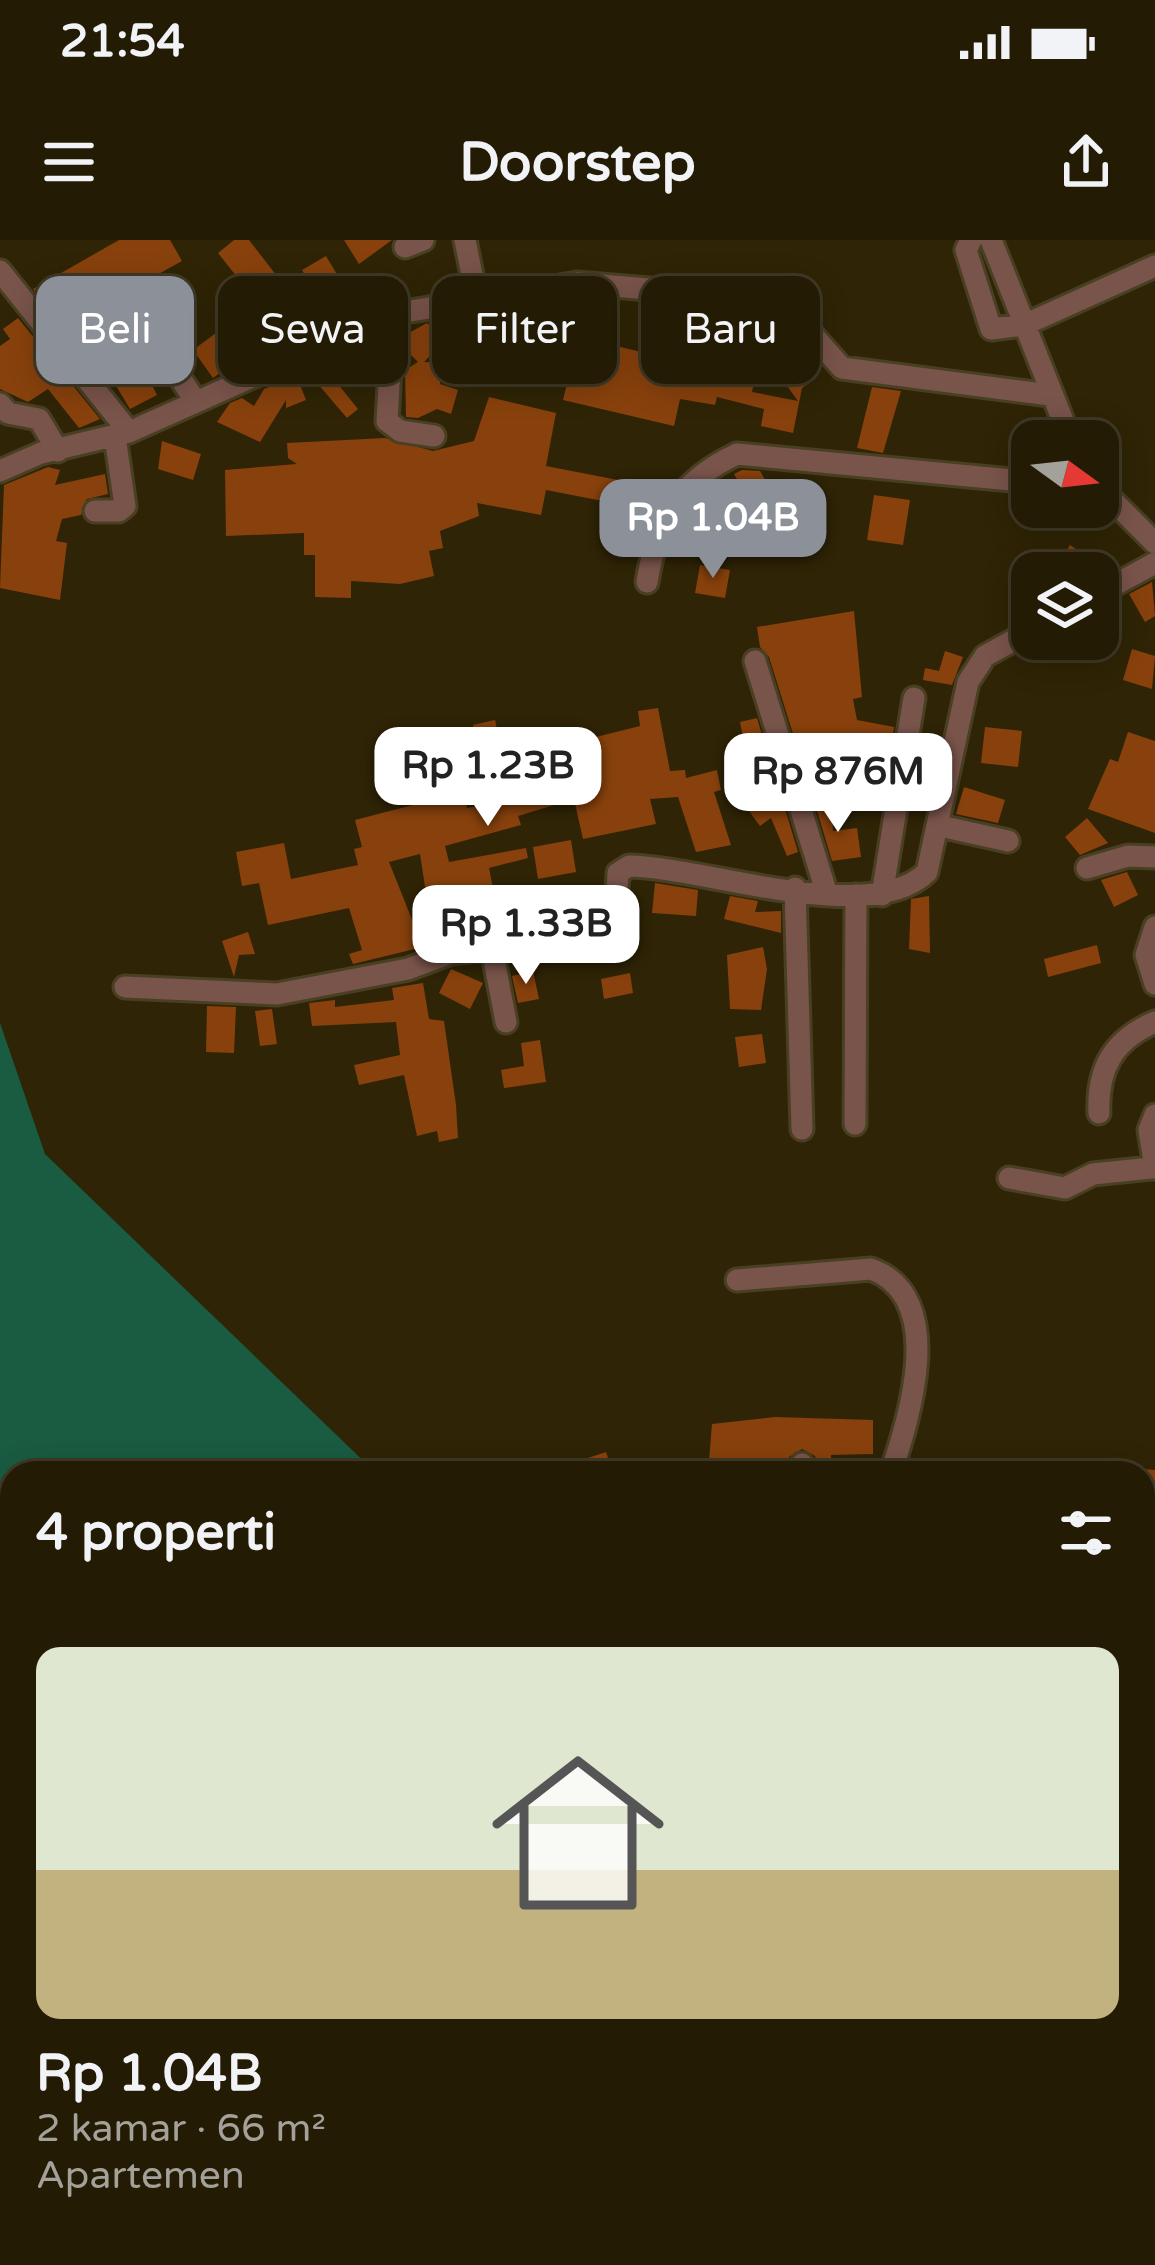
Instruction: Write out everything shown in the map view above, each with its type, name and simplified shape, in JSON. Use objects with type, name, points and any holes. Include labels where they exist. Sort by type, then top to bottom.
[{"type":"street","points":[[465,240],[472,276]]},
{"type":"street","points":[[971,240],[966,250],[990,328],[1024,325],[1155,266]]},
{"type":"street","points":[[992,240],[1061,420]]},
{"type":"street","points":[[0,271],[122,434],[125,506],[118,511],[95,511]]},
{"type":"street","points":[[617,286],[757,298],[794,313],[842,368],[1050,395]]},
{"type":"street","points":[[184,384],[196,402]]},
{"type":"street","points":[[0,471],[122,434],[236,384]]},
{"type":"street","points":[[389,384],[387,421],[400,431],[434,436]]},
{"type":"street","points":[[0,404],[8,413],[39,419],[58,451]]},
{"type":"street","points":[[647,582],[653,544],[673,498],[737,454],[1011,480]]},
{"type":"street","points":[[1119,508],[1155,543]]},
{"type":"street","points":[[1119,582],[1155,562]]},
{"type":"street","points":[[125,988],[277,994],[408,969],[451,953],[604,937],[615,925],[618,873],[629,866],[856,895],[882,895],[911,887],[927,872],[940,826],[968,682],[985,656],[1011,642]]},
{"type":"street","points":[[754,661],[826,892]]},
{"type":"street","points":[[882,895],[914,698]]},
{"type":"street","points":[[940,826],[1007,841]]},
{"type":"street","points":[[1087,868],[1128,856],[1155,857]]},
{"type":"street","points":[[795,888],[802,1129]]},
{"type":"street","points":[[855,1124],[856,895]]},
{"type":"street","points":[[1155,927],[1146,955],[1155,983]]},
{"type":"street","points":[[492,949],[506,1022]]},
{"type":"street","points":[[1099,1113],[1101,1070],[1133,1031],[1155,1022]]},
{"type":"street","points":[[1009,1178],[1065,1188],[1094,1174],[1153,1168],[1149,1130],[1155,1115]]},
{"type":"street","points":[[737,1280],[871,1269],[888,1275],[902,1290],[913,1321],[917,1388],[895,1461]]},
{"type":"green space","points":[[0,1023],[45,1154],[364,1461],[0,1461]]},
{"type":"building","points":[[119,240],[170,240],[182,261],[155,276],[56,276]]},
{"type":"building","points":[[234,240],[249,240],[277,276],[236,276],[218,253]]},
{"type":"building","points":[[344,240],[392,240],[359,264]]},
{"type":"building","points":[[326,256],[338,276],[306,276],[302,270]]},
{"type":"building","points":[[18,318],[36,340],[36,384],[72,384],[100,419],[79,428],[48,389],[28,402],[0,389],[0,346],[10,339],[3,329]]},
{"type":"building","points":[[427,323],[432,328],[432,354],[424,362],[432,362],[432,384],[458,390],[451,414],[437,409],[418,418],[406,417],[408,368],[418,362],[408,352],[408,333]]},
{"type":"building","points":[[218,331],[218,374],[213,378],[194,349]]},
{"type":"building","points":[[617,346],[641,352],[641,384],[754,384],[752,392],[798,401],[786,384],[808,384],[802,388],[793,433],[761,426],[764,409],[717,397],[715,405],[680,399],[674,426],[563,400],[567,384],[617,384]]},
{"type":"building","points":[[115,384],[151,384],[157,395],[130,409]]},
{"type":"building","points":[[300,384],[306,400],[286,408],[286,400],[260,442],[217,422],[230,403],[242,398],[254,406],[264,389]]},
{"type":"building","points":[[318,384],[338,384],[358,409],[347,418]]},
{"type":"building","points":[[872,387],[901,391],[883,453],[857,448]]},
{"type":"building","points":[[489,397],[556,413],[546,466],[649,486],[644,509],[546,490],[541,515],[477,503],[479,516],[440,531],[443,548],[429,551],[434,576],[400,584],[351,581],[351,598],[315,597],[315,555],[304,555],[304,533],[226,536],[225,470],[297,464],[288,458],[287,443],[385,438],[433,451],[474,441]]},
{"type":"building","points":[[162,441],[201,454],[193,480],[158,469]]},
{"type":"building","points":[[48,467],[60,470],[55,485],[105,474],[108,494],[87,499],[81,515],[62,519],[56,541],[67,543],[60,600],[0,588],[4,485]]},
{"type":"building","points":[[760,471],[769,487],[748,499],[734,474]]},
{"type":"building","points":[[711,495],[747,500],[729,511],[778,523],[775,537],[732,525],[731,530],[707,527]]},
{"type":"building","points":[[874,495],[910,500],[903,545],[867,540]]},
{"type":"building","points":[[700,565],[730,570],[725,598],[695,593]]},
{"type":"building","points":[[1152,582],[1155,616],[1145,622],[1129,594]]},
{"type":"building","points":[[854,611],[862,697],[853,699],[857,720],[894,727],[888,766],[866,762],[870,739],[799,753],[769,657],[760,647],[757,627]]},
{"type":"building","points":[[1132,649],[1155,656],[1152,689],[1123,680]]},
{"type":"building","points":[[945,651],[963,657],[952,685],[923,680],[925,668],[939,671]]},
{"type":"building","points":[[658,708],[670,771],[685,770],[686,778],[717,770],[721,790],[714,792],[731,845],[696,852],[678,797],[650,799],[656,824],[583,839],[574,799],[518,816],[521,825],[445,846],[449,862],[526,848],[528,858],[489,868],[493,888],[426,893],[420,854],[389,862],[423,947],[353,964],[349,954],[362,950],[349,908],[268,925],[259,883],[242,886],[236,852],[284,843],[291,879],[358,865],[354,849],[362,847],[355,820],[463,792],[467,808],[490,804],[473,725],[495,720],[504,760],[640,726],[638,711]]},
{"type":"building","points":[[757,718],[773,772],[751,777],[740,722]]},
{"type":"building","points":[[985,727],[1022,731],[1018,767],[981,763]]},
{"type":"building","points":[[1128,732],[1155,741],[1155,833],[1088,809],[1110,759],[1118,762]]},
{"type":"building","points":[[964,787],[1005,800],[998,823],[956,814]]},
{"type":"building","points":[[771,790],[786,812],[798,852],[787,856],[771,818],[760,826],[746,807]]},
{"type":"building","points":[[832,800],[833,831],[857,828],[861,857],[832,861],[814,801]]},
{"type":"building","points":[[1087,818],[1108,843],[1080,855],[1065,837]]},
{"type":"building","points":[[571,840],[576,872],[538,879],[533,847]]},
{"type":"building","points":[[1127,872],[1138,895],[1114,907],[1101,880]]},
{"type":"building","points":[[655,883],[698,890],[696,916],[652,913]]},
{"type":"building","points":[[730,896],[758,901],[755,912],[781,911],[781,933],[724,919]]},
{"type":"building","points":[[929,896],[930,953],[909,949],[911,899]]},
{"type":"building","points":[[248,932],[255,954],[239,955],[234,977],[222,941]]},
{"type":"building","points":[[1097,945],[1101,963],[1048,977],[1044,959]]},
{"type":"building","points":[[763,947],[767,969],[761,1010],[730,1009],[727,955]]},
{"type":"building","points":[[451,969],[483,983],[470,1009],[439,993]]},
{"type":"building","points":[[533,971],[539,999],[518,1003],[512,976]]},
{"type":"building","points":[[630,973],[633,993],[604,999],[601,979]]},
{"type":"building","points":[[423,983],[429,1019],[444,1021],[456,1105],[458,1138],[439,1142],[437,1131],[417,1136],[404,1075],[359,1085],[354,1065],[400,1055],[396,1022],[312,1026],[309,1003],[335,1000],[335,1007],[394,1000],[392,988]]},
{"type":"building","points":[[207,1006],[236,1007],[234,1053],[206,1052]]},
{"type":"building","points":[[272,1009],[277,1044],[260,1046],[255,1011]]},
{"type":"building","points":[[762,1034],[766,1063],[739,1067],[735,1037]]},
{"type":"building","points":[[540,1040],[546,1082],[504,1088],[501,1070],[524,1066],[521,1043]]},
{"type":"building","points":[[775,1417],[873,1420],[873,1454],[831,1455],[831,1461],[816,1461],[802,1449],[789,1461],[709,1461],[712,1424]]},
{"type":"building","points":[[606,1452],[609,1461],[578,1461]]}]
